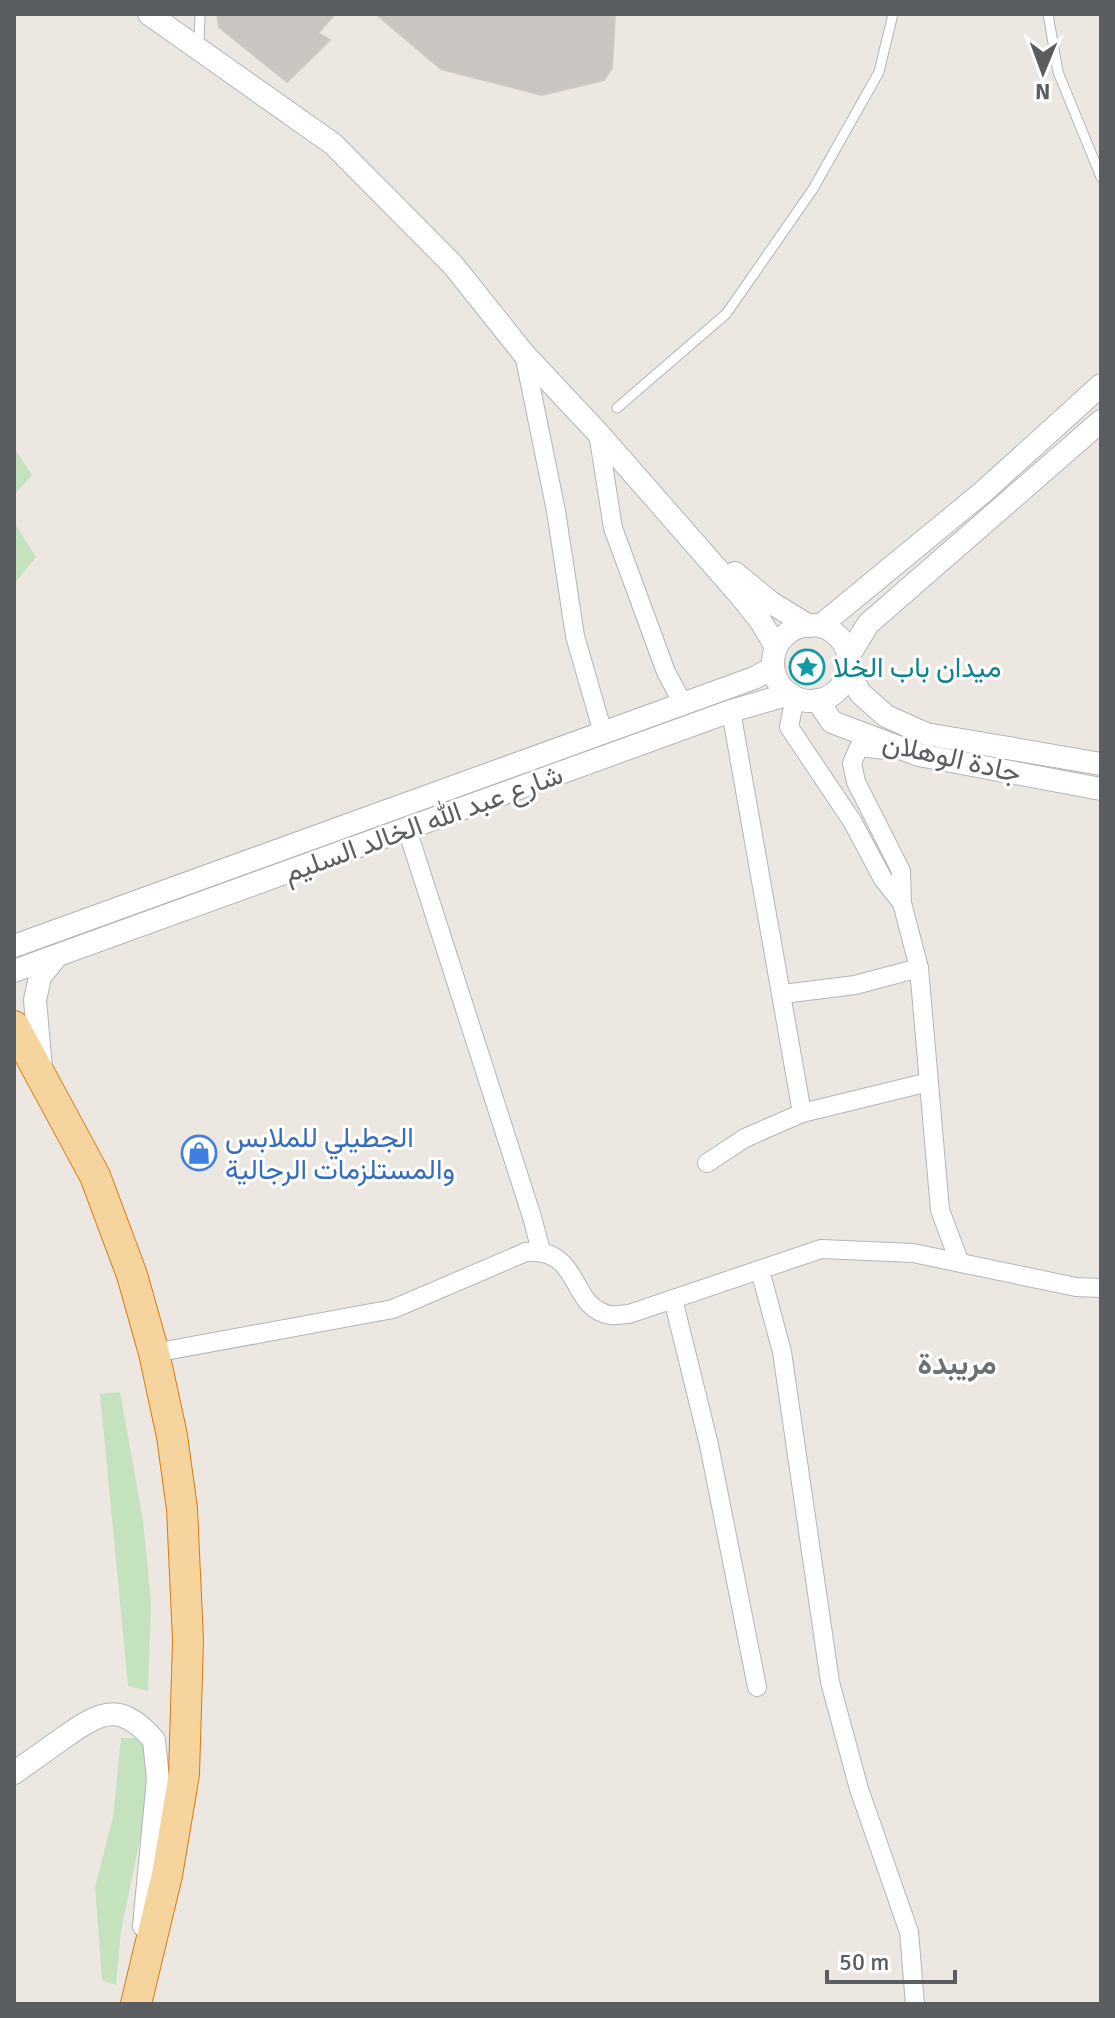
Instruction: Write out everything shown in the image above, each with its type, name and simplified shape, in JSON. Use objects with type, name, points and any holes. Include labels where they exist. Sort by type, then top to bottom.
[{"type":"highway","points":[[14,1026],[95,1176],[132,1275],[154,1353],[172,1436],[182,1509],[187,1573],[184,1774],[169,1861],[137,2001]]},
{"type":"street","points":[[149,14],[333,144],[453,265],[524,354],[598,433],[760,620],[782,687],[800,697],[837,690],[868,624],[1101,421]]},
{"type":"street","points":[[524,354],[556,511],[575,636],[603,733]]},
{"type":"street","points":[[775,658],[789,632],[814,626],[983,492],[1101,385]]},
{"type":"street","points":[[598,433],[613,528],[666,672],[683,704]]},
{"type":"street","points":[[676,523],[770,602],[839,637],[848,664]]},
{"type":"street","name":"شارع عبد الله الخالد السليم","points":[[14,946],[754,678],[775,658]]},
{"type":"street","name":"جادة الوهلان","points":[[848,664],[860,693],[886,716],[926,734],[1101,764]]},
{"type":"street","points":[[800,697],[789,727],[852,821],[883,879],[902,903]]},
{"type":"street","name":"شارع عبد الله الخالد السليم","points":[[14,971],[731,711],[800,697]]},
{"type":"street","name":"جادة الوهلان","points":[[800,697],[832,722],[919,755],[1101,789]]},
{"type":"street","points":[[731,711],[802,1113]]},
{"type":"street","points":[[919,755],[859,747],[852,763],[856,782],[901,871],[902,903],[919,968],[940,1210],[959,1261]]},
{"type":"street","points":[[407,829],[541,1251]]},
{"type":"street","name":"شارع عبد الله الخالد السليم","points":[[14,928],[53,932]]},
{"type":"street","points":[[41,1073],[35,1000],[40,977],[58,955]]},
{"type":"street","points":[[783,994],[855,985],[919,968]]},
{"type":"street","points":[[707,1163],[745,1138],[802,1113],[929,1082]]},
{"type":"street","points":[[154,1353],[393,1309],[526,1252],[541,1251],[554,1255],[592,1307],[610,1315],[629,1314],[821,1249],[913,1253],[1076,1287],[1101,1288]]},
{"type":"street","points":[[760,1270],[782,1352],[830,1682],[859,1789],[909,1932],[915,2004]]},
{"type":"street","points":[[673,1299],[709,1445],[757,1687]]},
{"type":"street","points":[[14,1773],[94,1717],[112,1714],[131,1719],[154,1740],[158,1779],[137,2001]]},
{"type":"lane","points":[[199,48],[200,14]]},
{"type":"lane","points":[[617,408],[726,314],[813,189],[879,72],[893,14]]},
{"type":"lane","points":[[1048,14],[1058,72],[1101,177]]},
{"type":"green space","points":[[14,448],[32,475],[14,495]]},
{"type":"green space","points":[[14,522],[36,557],[14,584]]},
{"type":"green space","points":[[120,1392],[143,1520],[151,1601],[148,1691],[128,1686],[100,1394]]},
{"type":"green space","points":[[121,1738],[140,1738],[151,1748],[147,1805],[121,1931],[116,1985],[102,1980],[95,1887],[113,1817]]},
{"type":"building","points":[[217,14],[335,14],[318,33],[330,40],[287,82],[219,27]]},
{"type":"building","points":[[376,14],[615,14],[612,68],[604,80],[542,95],[441,69]]},
{"type":"place","name":"ميدان باب الخلا","points":[[807,667]]},
{"type":"place","name":"الجطيلي للملابس والمستلزمات الرجالية","points":[[199,1153]]},
{"type":"district","name":"مريبدة","points":[[957,1364]]}]
